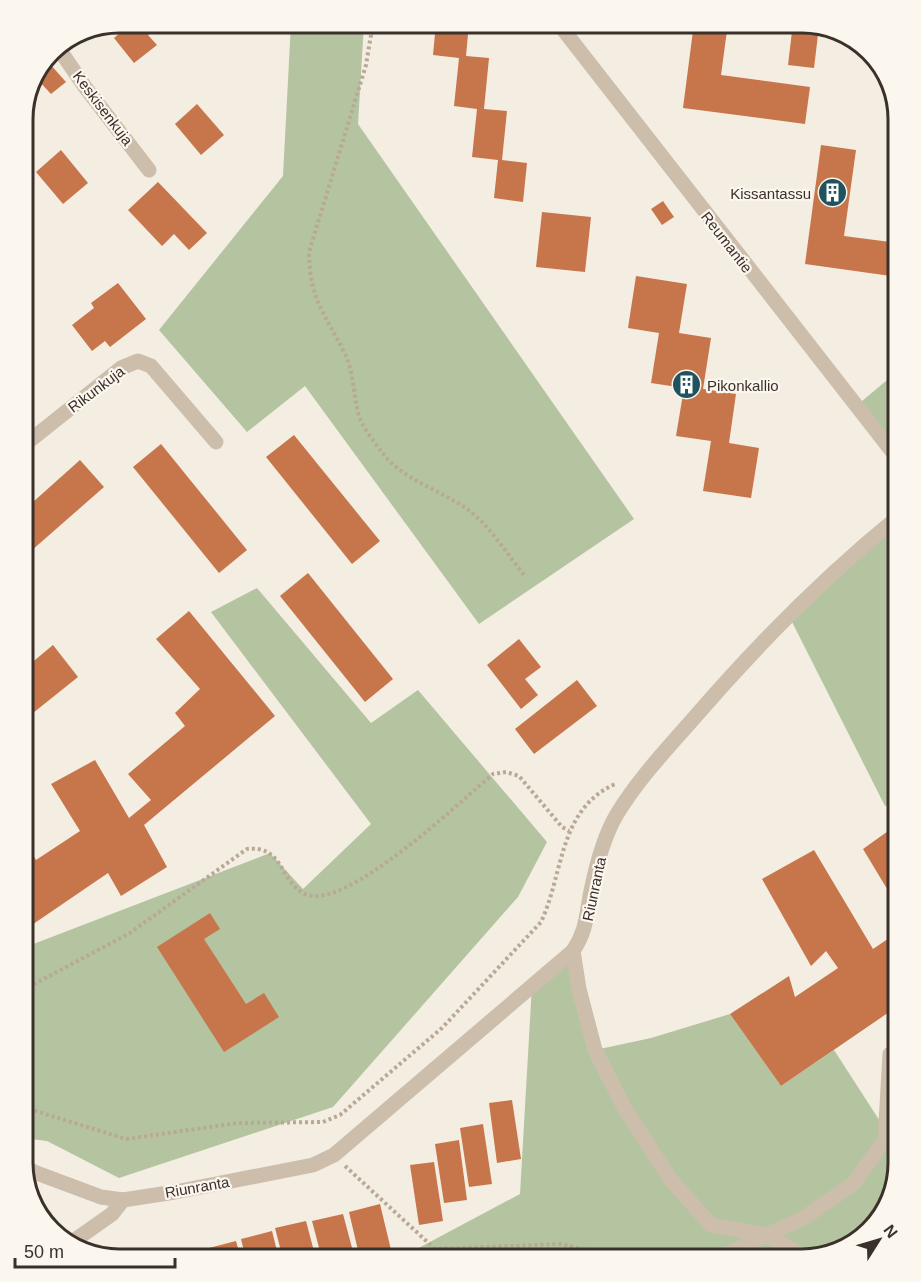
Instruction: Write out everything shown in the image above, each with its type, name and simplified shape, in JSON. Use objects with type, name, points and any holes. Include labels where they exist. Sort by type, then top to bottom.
[{"type":"street","name":"Reumantie","points":[[566,33],[888,446]]},
{"type":"street","name":"Keskisenkuja","points":[[63,54],[149,170]]},
{"type":"street","name":"Rikunkuja","points":[[33,438],[121,368],[138,362],[151,366],[216,442]]},
{"type":"street","name":"Riunranta","points":[[34,1172],[101,1197],[123,1200],[313,1165],[334,1155],[573,951],[584,934],[591,890],[603,848],[616,816],[639,780],[746,658],[846,560],[888,525]]},
{"type":"street","points":[[573,951],[579,989],[595,1050],[625,1109],[671,1180],[711,1225],[766,1235],[791,1249]]},
{"type":"street","points":[[738,1249],[801,1220],[854,1184],[885,1140],[888,1088]]},
{"type":"street","points":[[78,1238],[112,1214],[123,1200]]},
{"type":"path","points":[[371,33],[366,65],[309,252],[310,282],[324,317],[345,355],[353,377],[358,414],[382,453],[408,476],[446,495],[473,513],[524,575]]},
{"type":"path","points":[[33,984],[130,933],[248,849],[260,848],[274,856],[294,884],[305,894],[319,897],[357,882],[381,868],[493,774],[506,772],[519,776],[562,827],[569,831]]},
{"type":"path","points":[[33,1110],[126,1138],[238,1123],[323,1122],[340,1115],[442,1028],[541,922],[549,903],[569,831],[577,814],[602,790],[618,783],[639,780]]},
{"type":"path","points":[[334,1155],[435,1249],[561,1244],[581,1249]]},
{"type":"green space","points":[[290,33],[363,33],[358,124],[634,519],[479,624],[305,386],[247,432],[159,330],[283,176]]},
{"type":"green space","points":[[888,379],[888,446],[856,406]]},
{"type":"green space","points":[[888,526],[888,806],[885,806],[789,616]]},
{"type":"green space","points":[[257,588],[371,723],[418,690],[547,842],[518,897],[333,1107],[119,1178],[47,1141],[33,1139],[33,944],[270,853],[303,889],[371,824],[211,612]]},
{"type":"green space","points":[[573,951],[595,1050],[651,1038],[730,1014],[781,1086],[834,1050],[888,1134],[887,1175],[877,1206],[874,1210],[849,1210],[849,1235],[825,1246],[802,1249],[417,1249],[520,1194],[532,985]]},
{"type":"building","points":[[120,33],[150,33],[148,35],[157,45],[134,63],[114,38]]},
{"type":"building","points":[[435,33],[468,33],[466,56],[489,58],[484,109],[507,111],[502,160],[527,163],[523,202],[494,198],[498,160],[472,157],[477,109],[454,106],[459,58],[433,55]]},
{"type":"building","points":[[693,33],[727,33],[721,75],[810,87],[805,124],[683,108]]},
{"type":"building","points":[[792,33],[818,35],[814,68],[788,65]]},
{"type":"building","points":[[51,66],[66,82],[51,94],[41,83]]},
{"type":"building","points":[[197,104],[224,135],[201,155],[175,124]]},
{"type":"building","name":"Kissantassu","points":[[821,145],[856,150],[844,236],[888,242],[888,276],[805,264]]},
{"type":"building","points":[[61,150],[88,183],[63,204],[36,172]]},
{"type":"building","points":[[158,182],[207,233],[189,250],[174,234],[162,246],[128,210]]},
{"type":"building","points":[[663,201],[674,217],[662,225],[651,209]]},
{"type":"building","points":[[542,212],[591,217],[585,272],[536,267]]},
{"type":"building","name":"Pikonkallio","points":[[636,276],[687,284],[679,333],[711,338],[703,389],[736,394],[729,443],[759,448],[751,498],[703,491],[711,441],[676,436],[684,388],[651,383],[659,333],[628,328]]},
{"type":"building","points":[[118,283],[146,319],[110,347],[105,341],[92,351],[72,325],[94,308],[91,303]]},
{"type":"building","points":[[294,435],[380,541],[352,564],[266,457]]},
{"type":"building","points":[[161,444],[247,550],[219,573],[133,467]]},
{"type":"building","points":[[80,460],[104,487],[33,549],[33,502]]},
{"type":"building","points":[[308,573],[393,679],[365,702],[280,596]]},
{"type":"building","points":[[189,611],[275,716],[144,825],[167,867],[121,896],[108,873],[33,924],[33,855],[36,860],[80,831],[51,784],[95,760],[129,818],[151,800],[128,774],[185,726],[175,713],[200,689],[156,639]]},
{"type":"building","points":[[519,639],[541,667],[525,679],[538,695],[521,709],[487,665]]},
{"type":"building","points":[[53,645],[78,677],[33,713],[33,662]]},
{"type":"building","points":[[577,680],[597,706],[534,754],[515,729]]},
{"type":"building","points":[[888,831],[888,890],[863,849]]},
{"type":"building","points":[[814,850],[873,949],[888,939],[888,1013],[781,1086],[730,1014],[789,976],[795,997],[838,968],[826,951],[811,966],[762,879]]},
{"type":"building","points":[[210,913],[220,929],[204,939],[246,1004],[264,993],[279,1017],[224,1052],[157,947]]},
{"type":"building","points":[[512,1100],[521,1159],[497,1163],[489,1103]]},
{"type":"building","points":[[483,1124],[492,1184],[469,1187],[460,1128]]},
{"type":"building","points":[[459,1140],[467,1200],[444,1203],[435,1144]]},
{"type":"building","points":[[434,1162],[443,1221],[419,1225],[410,1165]]},
{"type":"building","points":[[380,1204],[391,1249],[358,1249],[349,1212]]},
{"type":"building","points":[[343,1214],[352,1249],[319,1249],[312,1221]]},
{"type":"building","points":[[306,1221],[313,1249],[280,1249],[275,1228]]},
{"type":"building","points":[[272,1231],[276,1249],[244,1249],[241,1239]]},
{"type":"building","points":[[236,1241],[238,1249],[205,1249]]},
{"type":"place","name":"Kissantassu","points":[[832,193]]},
{"type":"place","name":"Pikonkallio","points":[[686,385]]}]
